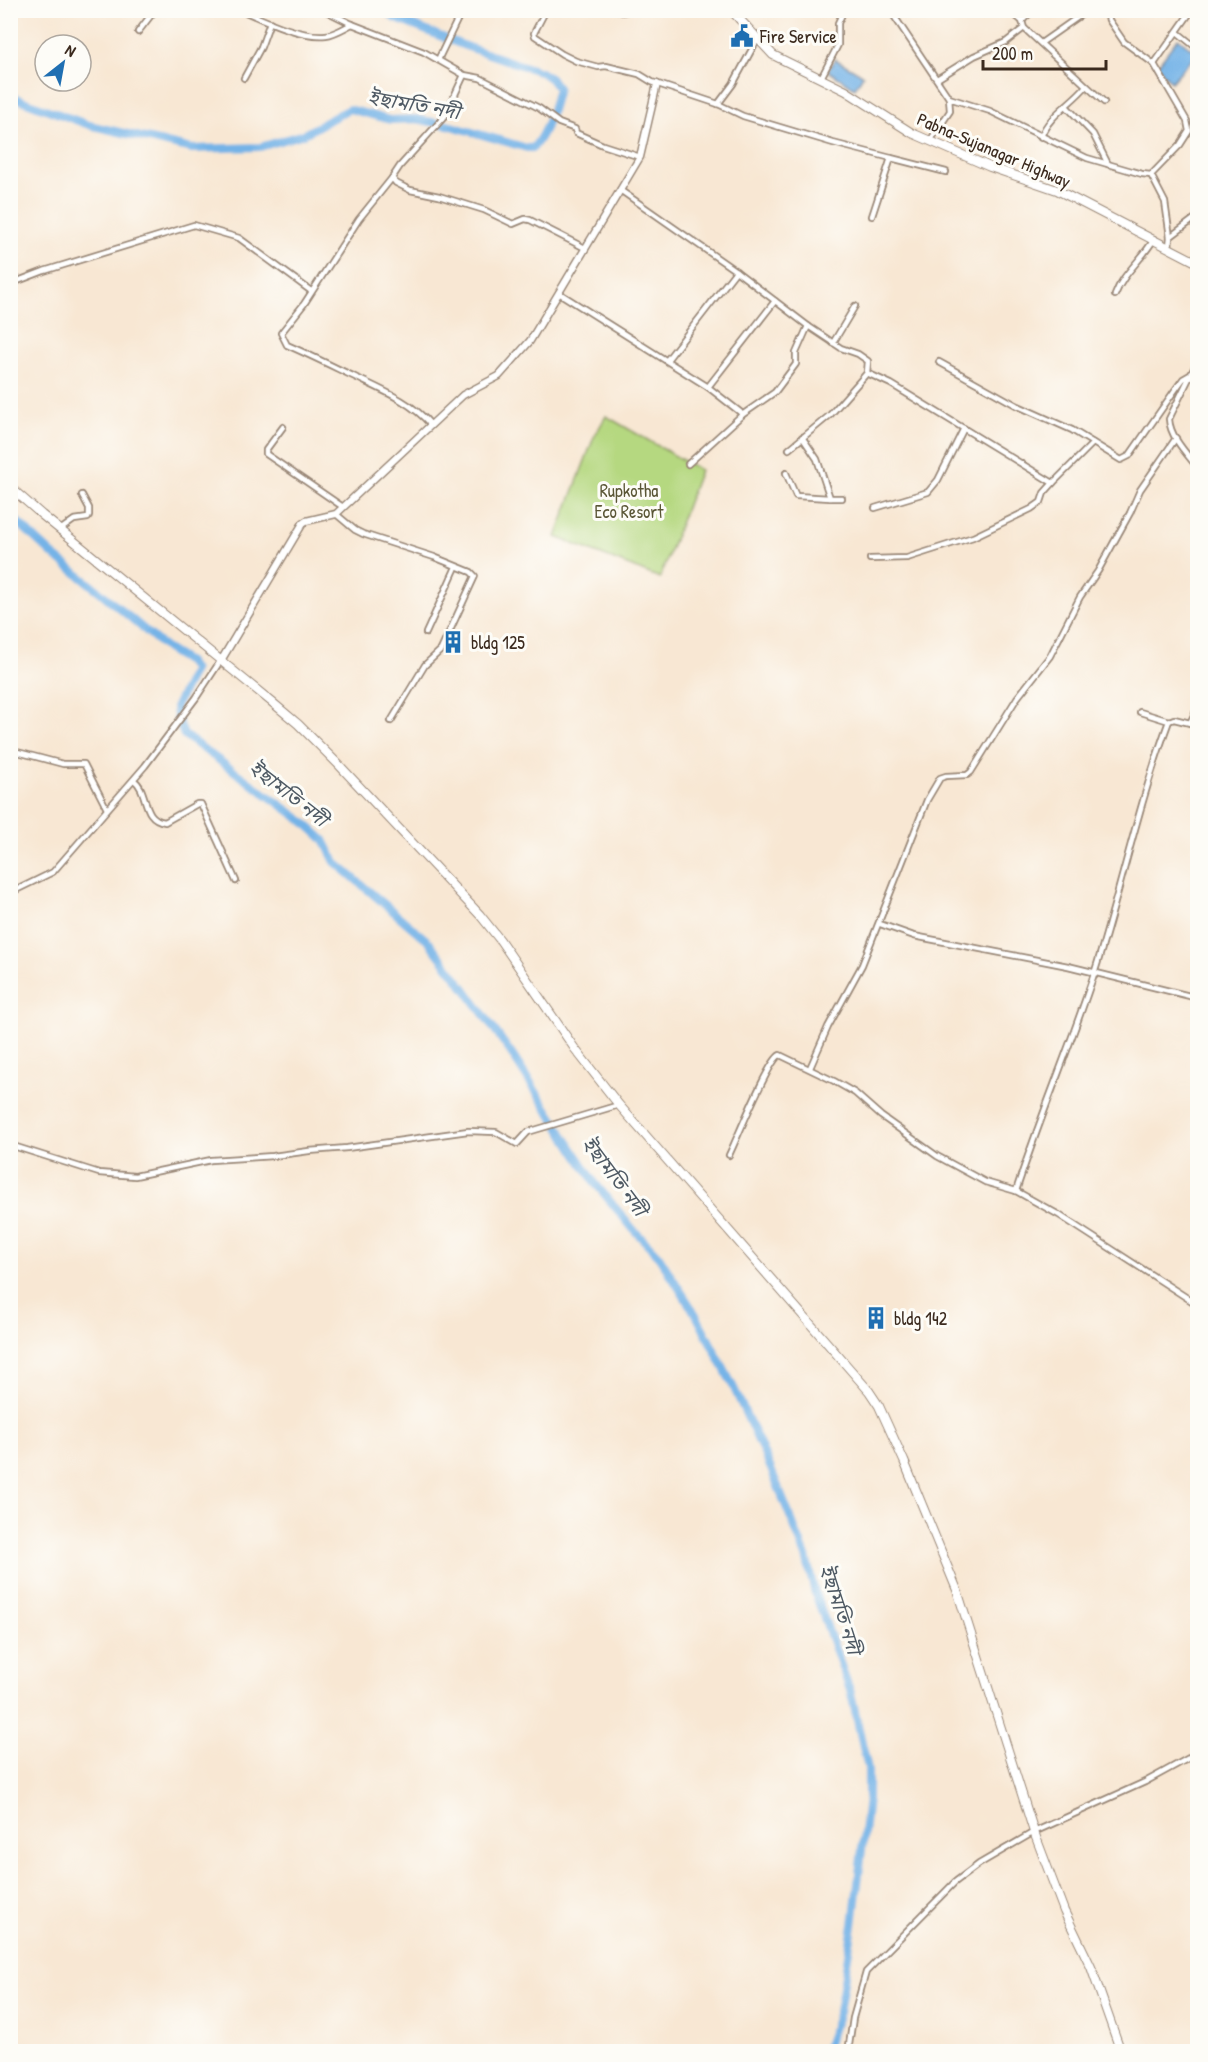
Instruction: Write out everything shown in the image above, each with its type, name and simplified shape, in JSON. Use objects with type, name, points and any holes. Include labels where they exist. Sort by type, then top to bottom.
[{"type":"main road","name":"Pabna-Sujanagar Highway","points":[[731,10],[773,55],[846,91],[912,134],[990,167],[1057,190],[1197,263]]},
{"type":"main road","points":[[10,487],[60,530],[222,659],[298,724],[480,915],[500,940],[575,1049],[619,1105],[869,1391],[879,1406],[904,1461],[957,1590],[1034,1832],[1064,1911],[1091,1967],[1121,2052]]},
{"type":"street","points":[[138,32],[154,10]]},
{"type":"street","points":[[241,10],[304,33],[326,35],[352,24]]},
{"type":"street","points":[[324,10],[352,24],[403,43],[464,75],[480,78],[539,108],[552,118],[575,129],[576,133],[585,139],[640,157]]},
{"type":"street","points":[[438,60],[462,10]]},
{"type":"street","points":[[546,10],[534,33],[576,61],[639,74],[657,84],[718,104],[743,116],[833,143],[946,172]]},
{"type":"street","points":[[618,10],[622,12],[632,10]]},
{"type":"street","points":[[739,20],[746,10]]},
{"type":"street","points":[[821,78],[838,45],[838,23],[844,10]]},
{"type":"street","points":[[890,10],[949,99],[950,111],[930,141]]},
{"type":"street","points":[[1009,10],[1022,21],[1024,28],[1104,102]]},
{"type":"street","points":[[1022,21],[1033,10]]},
{"type":"street","points":[[1041,43],[1088,10]]},
{"type":"street","points":[[1106,10],[1109,21],[1124,42],[1154,64],[1187,121],[1189,131],[1180,145],[1151,175]]},
{"type":"street","points":[[1154,64],[1192,10]]},
{"type":"street","points":[[244,78],[261,47],[270,22]]},
{"type":"street","points":[[937,79],[974,56],[1006,42],[1024,28]]},
{"type":"street","points":[[1177,32],[1197,49]]},
{"type":"street","points":[[718,104],[733,84],[757,40]]},
{"type":"street","points":[[431,425],[422,415],[404,403],[325,361],[285,343],[282,333],[304,304],[359,219],[400,166],[445,116],[464,75]]},
{"type":"street","points":[[10,893],[53,872],[134,780],[196,698],[222,659],[303,523],[306,520],[336,514],[463,395],[499,376],[530,341],[640,157],[657,84]]},
{"type":"street","points":[[1041,137],[1047,124],[1086,86]]},
{"type":"street","points":[[949,99],[990,111],[1087,158],[1151,175]]},
{"type":"street","points":[[1066,106],[1093,134],[1108,165]]},
{"type":"street","points":[[1189,131],[1197,132]]},
{"type":"street","points":[[872,216],[891,158]]},
{"type":"street","points":[[1151,175],[1164,202],[1170,237],[1169,247]]},
{"type":"street","points":[[392,178],[396,183],[410,189],[484,210],[513,224],[525,219],[530,220],[585,248]]},
{"type":"street","points":[[620,190],[808,326],[833,343],[868,361],[867,373],[830,415],[789,449]]},
{"type":"street","points":[[1170,237],[1197,216]]},
{"type":"street","points":[[10,284],[195,225],[239,238],[311,291]]},
{"type":"street","points":[[1115,296],[1121,279],[1141,259],[1154,239]]},
{"type":"street","points":[[667,360],[736,272]]},
{"type":"street","points":[[559,293],[708,387],[742,415]]},
{"type":"street","points":[[708,387],[775,301]]},
{"type":"street","points":[[833,343],[855,306]]},
{"type":"street","points":[[688,464],[742,415],[775,392],[796,364],[796,353],[808,326]]},
{"type":"street","points":[[1197,360],[1169,420],[1176,438],[1197,468]]},
{"type":"street","points":[[939,362],[1016,405],[1072,430],[1121,460],[1129,456],[1183,379],[1190,375]]},
{"type":"street","points":[[867,373],[891,384],[1053,483]]},
{"type":"street","points":[[283,427],[266,450],[266,454],[343,507]]},
{"type":"street","points":[[875,508],[927,492],[938,480],[964,428]]},
{"type":"street","points":[[802,437],[818,459],[830,498]]},
{"type":"street","points":[[810,1068],[828,1027],[862,965],[880,924],[922,811],[938,782],[946,776],[967,775],[971,772],[1017,698],[1050,656],[1080,597],[1098,571],[1130,513],[1140,490],[1176,438]]},
{"type":"street","points":[[870,559],[907,558],[973,537],[1031,509],[1041,502],[1044,493],[1093,443]]},
{"type":"street","points":[[786,473],[796,496],[842,498]]},
{"type":"street","points":[[60,530],[74,520],[88,518],[89,508],[82,495]]},
{"type":"street","points":[[336,514],[358,532],[434,557],[474,574],[474,579],[441,650],[425,665],[391,721]]},
{"type":"street","points":[[426,633],[456,567]]},
{"type":"street","points":[[1190,723],[1197,707]]},
{"type":"street","points":[[1140,712],[1197,725]]},
{"type":"street","points":[[1016,1191],[1032,1140],[1059,1074],[1095,972],[1169,720]]},
{"type":"street","points":[[10,750],[63,764],[84,764],[107,809]]},
{"type":"street","points":[[134,780],[142,791],[150,815],[159,821],[165,822],[201,804],[236,881]]},
{"type":"street","points":[[880,924],[914,936],[1095,972],[1197,998]]},
{"type":"street","points":[[729,1155],[762,1084],[777,1055],[780,1055],[810,1068],[855,1094],[880,1116],[938,1156],[985,1182],[1016,1191],[1059,1215],[1197,1305]]},
{"type":"street","points":[[10,1145],[99,1173],[135,1176],[211,1160],[347,1148],[468,1131],[496,1132],[517,1144],[528,1132],[619,1105]]},
{"type":"street","points":[[848,2052],[853,2018],[866,1972],[966,1873],[1034,1832],[1145,1782],[1197,1754]]},
{"type":"green space","name":"Rupkotha Eco Resort","points":[[606,416],[700,470],[660,578],[556,537],[594,437]]},
{"type":"water","points":[[1178,38],[1197,53],[1171,82],[1157,66]]},
{"type":"water","points":[[835,59],[863,75],[855,88],[828,71]]},
{"type":"waterway","name":"ইছামতি নদী","points":[[10,96],[89,125],[192,149],[260,147],[304,134],[349,109],[390,120],[416,119],[448,125],[533,148],[546,127],[556,96],[558,88],[551,79],[541,72],[465,46],[394,18],[385,10]]},
{"type":"waterway","name":"ইছামতি নদী","points":[[10,515],[52,554],[167,649],[188,662],[194,670],[176,706],[177,717],[184,735],[303,821],[324,840],[335,862],[429,942],[511,1053],[595,1183],[658,1255],[696,1315],[733,1386],[771,1469],[806,1556],[815,1593],[851,1693],[868,1769],[868,1799],[853,1925],[839,2012],[825,2052]]},
{"type":"place","name":"Fire Service","points":[[742,36]]},
{"type":"place","name":"bldg 125","points":[[453,642]]},
{"type":"place","name":"bldg 142","points":[[876,1318]]}]
